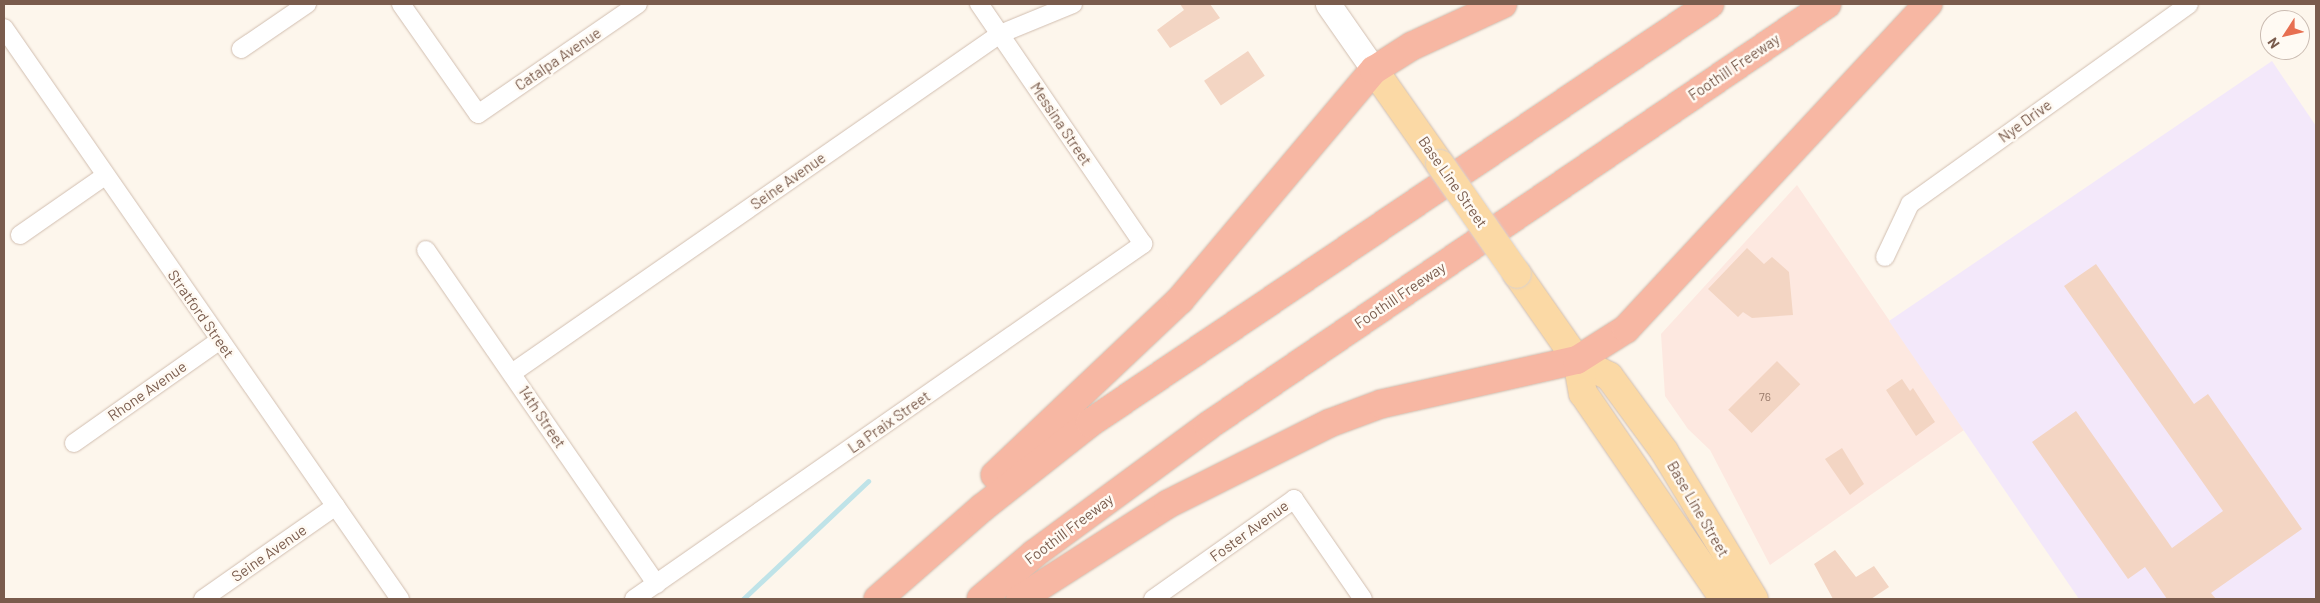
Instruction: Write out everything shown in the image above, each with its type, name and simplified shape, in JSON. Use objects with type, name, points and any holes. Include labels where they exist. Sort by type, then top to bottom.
[{"type":"highway","points":[[856,599],[1018,456],[1180,300],[1374,70],[1412,46],[1503,4]]},
{"type":"highway","points":[[878,599],[982,508],[1090,423],[1710,4]]},
{"type":"highway","name":"Foothill Freeway","points":[[981,599],[1034,554],[1208,426],[1827,4]]},
{"type":"highway","points":[[1020,599],[1168,504],[1330,422],[1381,404],[1577,360],[1626,328],[1928,4]]},
{"type":"main road","name":"Base Line Street","points":[[1328,4],[1577,360],[1583,393],[1723,583],[1754,599]]},
{"type":"street","points":[[241,49],[307,4]]},
{"type":"street","name":"Catalpa Avenue","points":[[400,4],[478,114],[638,4]]},
{"type":"street","name":"Messina Street","points":[[979,4],[1143,244]]},
{"type":"street","name":"Seine Avenue","points":[[512,373],[1000,34],[1073,4]]},
{"type":"street","name":"Nye Drive","points":[[1885,257],[1910,204],[2189,4]]},
{"type":"street","name":"Stratford Street","points":[[4,28],[400,599]]},
{"type":"street","points":[[20,235],[105,176]]},
{"type":"street","name":"La Praix Street","points":[[634,599],[1143,244]]},
{"type":"street","name":"14th Street","points":[[426,250],[656,584]]},
{"type":"street","name":"Rhone Avenue","points":[[74,443],[220,340]]},
{"type":"street","name":"Foster Avenue","points":[[1153,599],[1294,499],[1363,599]]},
{"type":"street","name":"Seine Avenue","points":[[203,599],[336,506]]},
{"type":"shaded area","points":[[2272,61],[2316,126],[2316,599],[2079,599],[1889,321]]},
{"type":"shaded area","points":[[1797,185],[1964,430],[1770,565],[1710,450],[1688,429],[1665,396],[1661,334]]},
{"type":"building","points":[[1180,4],[1210,4],[1220,18],[1170,48],[1157,30],[1184,10]]},
{"type":"building","points":[[1248,51],[1265,76],[1221,106],[1204,81]]},
{"type":"building","points":[[1747,248],[1764,264],[1772,257],[1789,272],[1793,315],[1752,318],[1743,312],[1738,317],[1708,289]]},
{"type":"building","points":[[2096,264],[2194,404],[2208,394],[2302,529],[2211,593],[2216,599],[2167,599],[2145,567],[2128,579],[2032,442],[2076,411],[2172,548],[2223,511],[2064,286]]},
{"type":"building","points":[[1777,361],[1800,384],[1752,433],[1728,410]]},
{"type":"building","points":[[1902,379],[1910,391],[1913,388],[1935,422],[1916,436],[1886,390]]},
{"type":"building","points":[[1842,448],[1864,484],[1850,495],[1825,459]]},
{"type":"building","points":[[1835,550],[1856,577],[1874,566],[1889,587],[1871,599],[1833,599],[1814,564]]},
{"type":"waterway","points":[[743,599],[868,481]]}]
